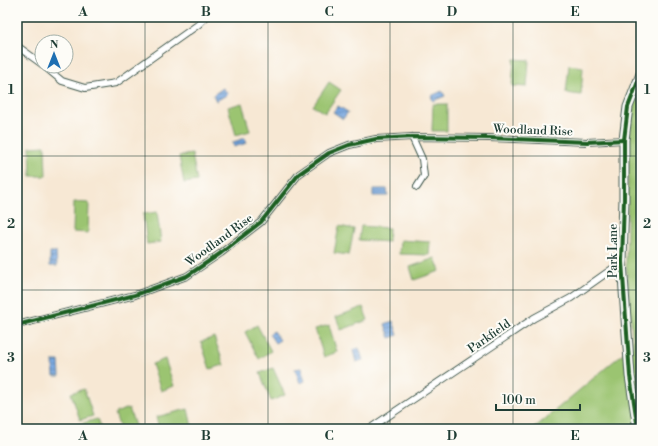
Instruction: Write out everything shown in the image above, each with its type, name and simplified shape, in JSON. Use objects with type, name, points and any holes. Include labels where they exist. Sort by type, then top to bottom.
[{"type":"street","points":[[53,74],[62,82],[85,88],[116,83],[199,24],[206,17]]},
{"type":"street","points":[[17,46],[34,58]]},
{"type":"street","name":"Park Lane","points":[[638,429],[630,376],[622,262],[624,140],[628,107],[641,74]]},
{"type":"street","points":[[412,137],[422,159],[424,176],[417,187]]},
{"type":"street","name":"Woodland Rise","points":[[17,325],[135,295],[187,276],[222,253],[261,222],[299,174],[329,153],[349,145],[376,139],[412,137],[587,142],[624,140]]},
{"type":"street","name":"Parkfield","points":[[369,429],[534,318],[571,298],[622,262]]},
{"type":"green space","points":[[514,59],[529,60],[527,87],[512,86]]},
{"type":"green space","points":[[569,65],[583,67],[581,95],[566,93]]},
{"type":"green space","points":[[329,82],[341,90],[325,113],[313,106]]},
{"type":"green space","points":[[641,90],[641,429],[533,429],[633,345],[626,263],[629,141],[633,108]]},
{"type":"green space","points":[[242,103],[250,131],[236,135],[228,107]]},
{"type":"green space","points":[[433,104],[447,104],[447,131],[432,131]]},
{"type":"green space","points":[[45,146],[46,176],[31,176],[30,147]]},
{"type":"green space","points":[[192,154],[197,181],[184,183],[179,156]]},
{"type":"green space","points":[[74,202],[89,203],[88,233],[73,232]]},
{"type":"green space","points":[[157,212],[161,242],[147,244],[143,214]]},
{"type":"green space","points":[[339,226],[354,229],[349,255],[334,253]]},
{"type":"green space","points":[[361,226],[389,228],[388,242],[359,240]]},
{"type":"green space","points":[[400,240],[430,242],[429,255],[399,254]]},
{"type":"green space","points":[[435,258],[440,271],[414,280],[410,267]]},
{"type":"green space","points":[[363,307],[368,320],[341,330],[336,317]]},
{"type":"green space","points":[[257,325],[271,351],[259,359],[245,332]]},
{"type":"green space","points":[[329,325],[337,352],[324,357],[315,329]]},
{"type":"green space","points":[[214,337],[224,365],[210,369],[201,342]]},
{"type":"green space","points":[[165,359],[174,386],[161,391],[152,364]]},
{"type":"green space","points":[[273,368],[285,395],[271,401],[260,373]]},
{"type":"green space","points":[[84,389],[93,416],[80,420],[71,393]]},
{"type":"green space","points":[[129,408],[136,429],[120,429],[115,413]]},
{"type":"green space","points":[[188,409],[192,427],[183,429],[159,429],[156,417]]},
{"type":"green space","points":[[97,419],[100,429],[70,429],[70,427]]},
{"type":"water","points":[[223,88],[228,94],[216,101],[213,95]]},
{"type":"water","points":[[442,91],[445,96],[433,101],[431,96]]},
{"type":"water","points":[[338,106],[348,112],[343,119],[333,112]]},
{"type":"water","points":[[245,138],[247,143],[234,147],[233,142]]},
{"type":"water","points":[[373,189],[387,189],[388,196],[373,196]]},
{"type":"water","points":[[50,252],[56,252],[57,266],[50,266]]},
{"type":"water","points":[[393,321],[398,335],[390,338],[385,324]]},
{"type":"water","points":[[274,331],[280,340],[275,343],[269,334]]},
{"type":"water","points":[[359,348],[363,360],[356,362],[353,350]]},
{"type":"water","points":[[53,361],[59,361],[60,376],[54,376]]},
{"type":"water","points":[[301,368],[305,381],[300,383],[295,369]]},
{"type":"cycle path","points":[[638,429],[630,376],[622,262],[624,140],[628,107],[641,74]]},
{"type":"cycle path","points":[[17,325],[135,295],[187,276],[221,253],[261,222],[299,174],[329,153],[349,145],[376,139],[412,137],[587,142],[624,140]]}]
